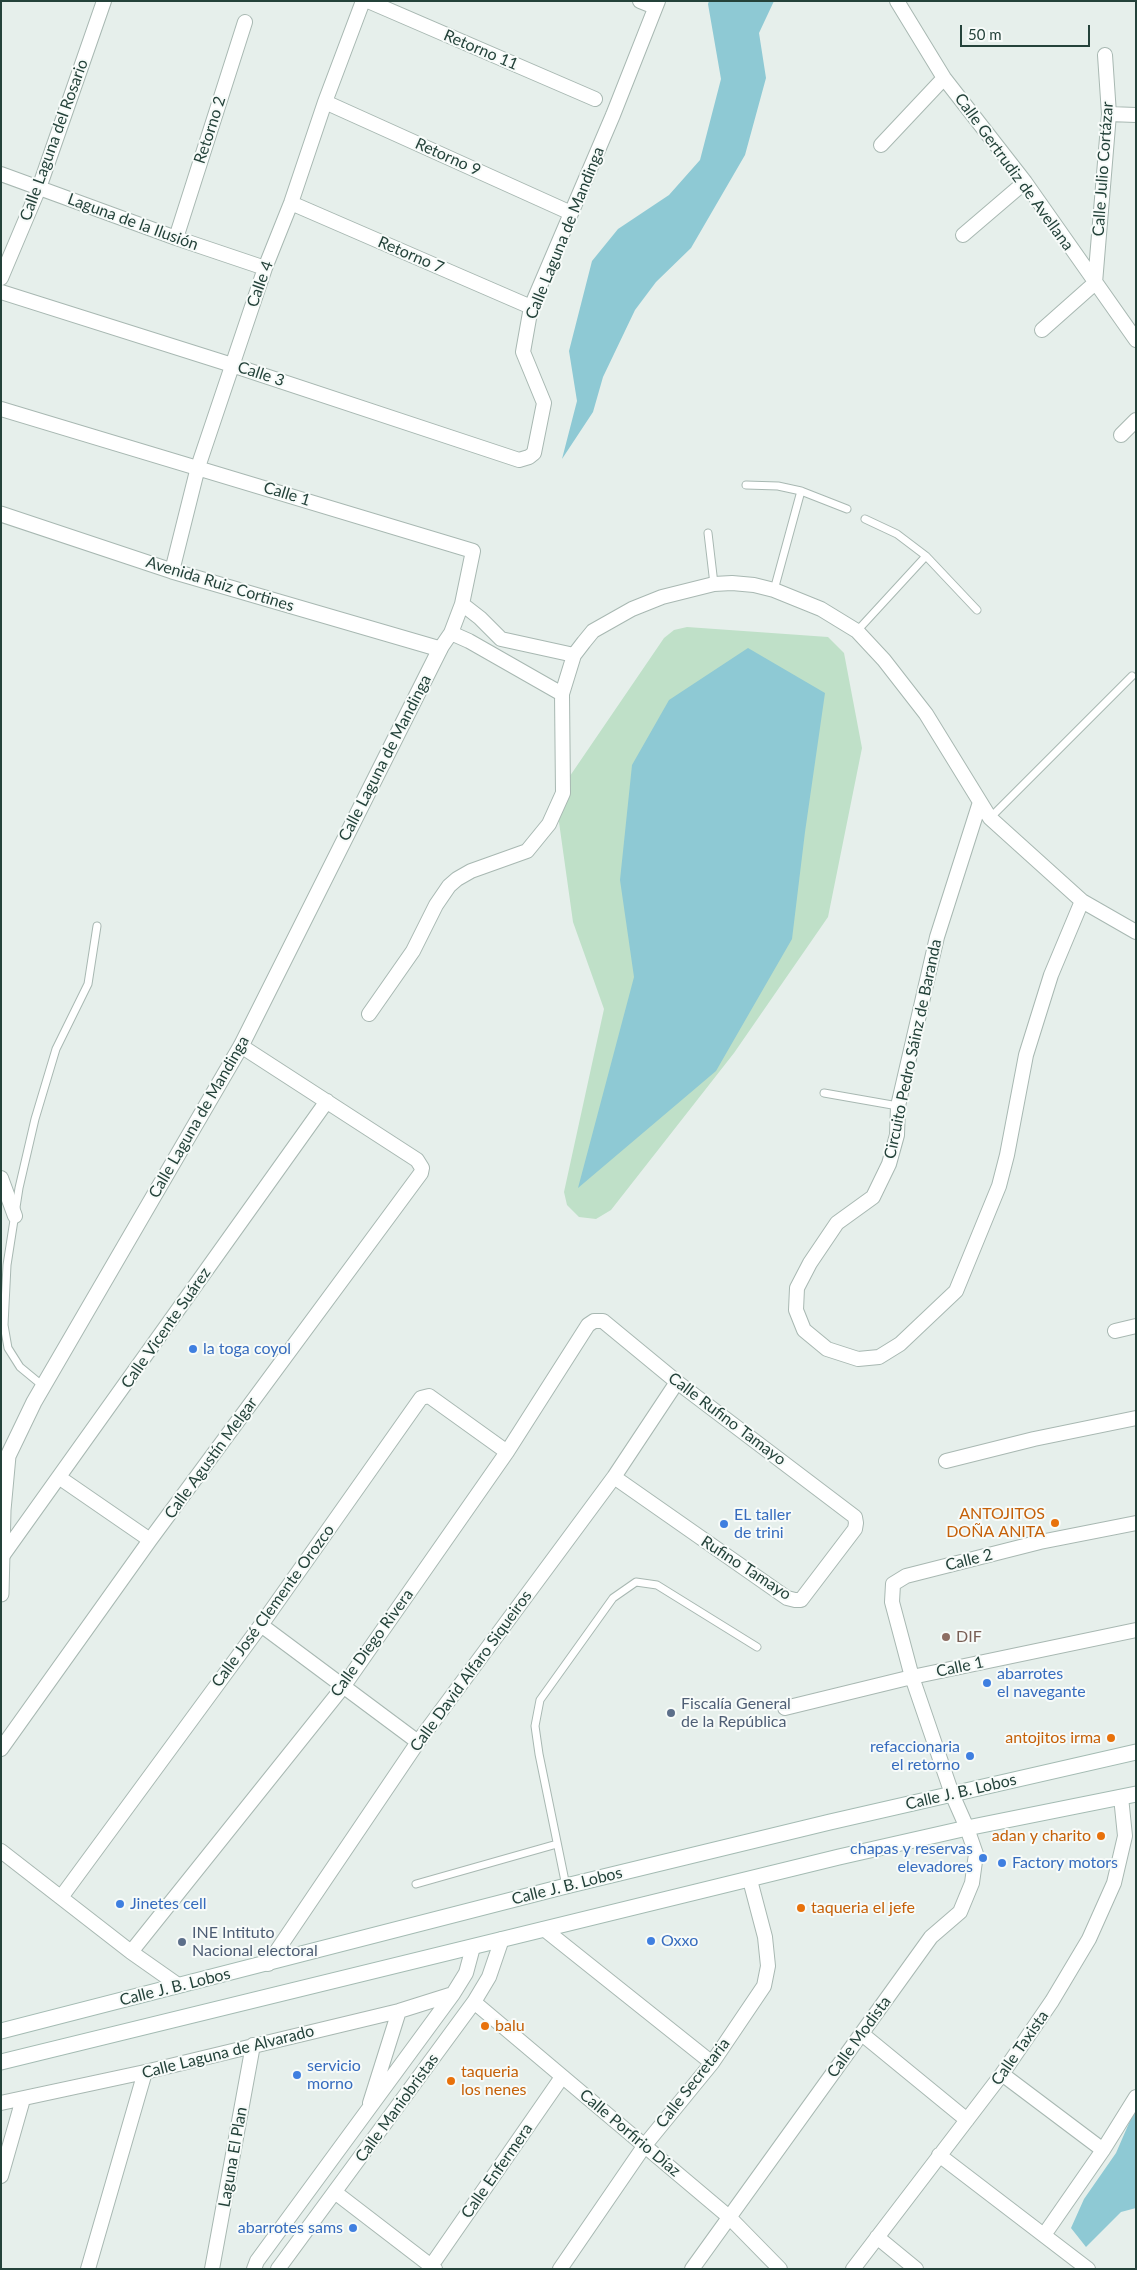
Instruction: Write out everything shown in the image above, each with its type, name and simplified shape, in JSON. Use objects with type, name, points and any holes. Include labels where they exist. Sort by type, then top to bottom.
[{"type":"main road","name":"Avenida Ruiz Cortines","points":[[1,514],[172,571],[440,649]]},
{"type":"main road","name":"Calle Laguna de Mandinga","points":[[1,1594],[4,1555],[2,1510],[8,1456],[43,1386],[242,1046],[440,649]]},
{"type":"main road","name":"Calle J. B. Lobos","points":[[1,2031],[566,1886],[1136,1752]]},
{"type":"main road","name":"Calle J. B. Lobos","points":[[1,2062],[502,1939],[967,1828],[1129,1796]]},
{"type":"street","name":"Calle Laguna del Rosario","points":[[1,278],[39,188],[104,1]]},
{"type":"street","name":"Calle 4","points":[[172,571],[198,467],[232,365],[291,203],[325,102],[363,1]]},
{"type":"street","name":"Retorno 11","points":[[368,1],[596,99]]},
{"type":"street","points":[[640,1],[656,4]]},
{"type":"street","name":"Calle Gertrudiz de Avellana","points":[[897,1],[944,78],[1026,182],[1136,340]]},
{"type":"street","name":"Calle Laguna de Mandinga","points":[[519,460],[529,457],[534,453],[544,403],[523,352],[531,307],[613,115],[656,4]]},
{"type":"street","name":"Retorno 2","points":[[176,238],[245,22]]},
{"type":"street","name":"Calle Julio Cortázar","points":[[1094,282],[1109,114],[1105,55]]},
{"type":"street","points":[[881,145],[944,78]]},
{"type":"street","name":"Retorno 9","points":[[325,102],[571,213]]},
{"type":"street","points":[[1109,114],[1136,115]]},
{"type":"street","name":"Laguna de la Ilusión","points":[[1,174],[176,238],[266,268]]},
{"type":"street","points":[[963,235],[1026,182]]},
{"type":"street","name":"Retorno 7","points":[[291,203],[531,307]]},
{"type":"street","points":[[1042,330],[1094,282]]},
{"type":"street","name":"Calle 3","points":[[1,292],[232,365],[519,460]]},
{"type":"street","name":"Calle 1","points":[[1,409],[473,551],[462,604],[451,633],[440,649]]},
{"type":"street","points":[[1121,435],[1136,420]]},
{"type":"street","points":[[369,1014],[413,951],[432,913],[449,886],[471,870],[527,851],[549,824],[563,793],[562,694],[574,655],[593,631],[624,612],[662,597],[714,584],[754,584],[774,590],[821,609],[857,631],[884,660],[926,714],[990,818],[1082,901],[1136,932]]},
{"type":"street","points":[[462,604],[480,618],[501,639],[574,655]]},
{"type":"street","points":[[451,633],[469,641],[562,694]]},
{"type":"street","points":[[495,657],[501,639]]},
{"type":"street","name":"Circuito Pedro Sáinz de Baranda","points":[[980,802],[937,937],[898,1106],[897,1135],[889,1164],[873,1197],[837,1223],[810,1263],[797,1288],[796,1310],[804,1330],[827,1349],[858,1359],[879,1357],[900,1344],[956,1291],[999,1186],[1007,1155],[1026,1056],[1051,975],[1082,901]]},
{"type":"street","points":[[242,1046],[327,1101]]},
{"type":"street","name":"Calle Agustín Melgar","points":[[1,1750],[7,1733],[421,1172],[422,1168],[417,1160],[327,1101]]},
{"type":"street","name":"Calle Vicente Suárez","points":[[4,1555],[327,1101]]},
{"type":"street","points":[[1,1178],[15,1216]]},
{"type":"street","name":"Calle Rufino Tamayo","points":[[594,1321],[603,1321],[677,1382],[855,1517],[856,1523]]},
{"type":"street","name":"Calle Diego Rivera","points":[[131,1952],[342,1686],[507,1452],[588,1325],[594,1321]]},
{"type":"street","points":[[1115,1331],[1136,1326]]},
{"type":"street","name":"Calle David Alfaro Siqueiros","points":[[268,1964],[418,1742],[614,1478],[677,1382]]},
{"type":"street","name":"Calle José Clemente Orozco","points":[[62,1896],[261,1625],[421,1398],[429,1396],[507,1452]]},
{"type":"street","points":[[946,1461],[1034,1439],[1136,1418]]},
{"type":"street","points":[[60,1478],[150,1540]]},
{"type":"street","name":"Rufino Tamayo","points":[[614,1478],[787,1598],[795,1600],[801,1600],[855,1529],[856,1523]]},
{"type":"street","name":"Calle 2","points":[[893,1584],[906,1576],[1040,1542],[1136,1523]]},
{"type":"street","name":"Calle Modista","points":[[692,2269],[931,1937],[960,1912],[972,1883],[976,1854],[952,1794],[912,1677],[892,1602],[893,1584]]},
{"type":"street","points":[[261,1625],[418,1742]]},
{"type":"street","name":"Calle 1","points":[[785,1708],[912,1677],[1136,1630]]},
{"type":"street","name":"Calle Taxista","points":[[853,2269],[1002,2074],[1052,2001],[1089,1939],[1114,1883],[1125,1836],[1129,1796]]},
{"type":"street","points":[[1,1851],[178,1986]]},
{"type":"street","name":"Calle Secretaria","points":[[560,2269],[645,2145],[712,2063],[764,1986],[768,1966],[765,1937],[750,1880]]},
{"type":"street","points":[[544,1929],[712,2063]]},
{"type":"street","name":"Calle Maniobristas","points":[[278,2269],[336,2193],[474,2002],[489,1978],[502,1939]]},
{"type":"street","name":"Calle Maniobristas","points":[[259,2266],[453,1994],[466,1974],[473,1947]]},
{"type":"street","name":"Calle Laguna de Alvarado","points":[[1,2103],[145,2072],[399,2011],[453,1994]]},
{"type":"street","name":"Calle Porfirio Díaz","points":[[474,2002],[729,2217],[780,2269]]},
{"type":"street","points":[[367,2113],[399,2011]]},
{"type":"street","points":[[862,2034],[967,2120]]},
{"type":"street","name":"Laguna El Plan","points":[[212,2269],[253,2045]]},
{"type":"street","points":[[88,2269],[145,2072]]},
{"type":"street","points":[[1002,2074],[1103,2150]]},
{"type":"street","name":"Calle Enfermera","points":[[433,2267],[562,2077]]},
{"type":"street","points":[[1044,2235],[1103,2150],[1136,2097]]},
{"type":"street","points":[[1,2176],[23,2099]]},
{"type":"street","points":[[939,2155],[1044,2235],[1082,2267]]},
{"type":"street","points":[[336,2193],[433,2267]]},
{"type":"street","points":[[877,2237],[916,2269]]},
{"type":"lane","points":[[746,485],[778,486],[801,491],[847,509]]},
{"type":"lane","points":[[774,590],[801,491]]},
{"type":"lane","points":[[865,519],[897,534],[926,556],[977,610]]},
{"type":"lane","points":[[708,533],[714,584]]},
{"type":"lane","points":[[857,631],[926,556]]},
{"type":"lane","points":[[990,818],[1132,676]]},
{"type":"lane","points":[[43,1386],[20,1367],[8,1348],[4,1325],[7,1265],[35,1119],[56,1049],[88,984],[97,926]]},
{"type":"lane","points":[[824,1093],[898,1106]]},
{"type":"lane","points":[[566,1886],[535,1726],[540,1700],[613,1598],[636,1582],[658,1584],[757,1647]]},
{"type":"lane","points":[[416,1884],[557,1844]]},
{"type":"green space","points":[[687,627],[828,637],[844,653],[862,748],[828,917],[734,1053],[611,1210],[596,1219],[579,1217],[567,1205],[564,1192],[604,1009],[573,922],[557,808],[559,792],[664,638],[674,630]]},
{"type":"water","points":[[709,1],[774,1],[759,33],[766,78],[745,155],[691,248],[656,282],[635,310],[603,377],[593,412],[562,459],[577,401],[569,351],[592,261],[618,229],[669,195],[700,160],[721,79]]},
{"type":"water","points":[[748,648],[825,693],[792,939],[716,1071],[578,1188],[634,977],[620,880],[632,765],[669,700]]},
{"type":"water","points":[[1136,2107],[1136,2208],[1121,2212],[1086,2247],[1071,2228],[1084,2199],[1116,2153]]},
{"type":"place","name":"la toga coyol","points":[[193,1349]]},
{"type":"place","name":"ANTOJITOS DOÑA ANITA","points":[[1055,1523]]},
{"type":"place","name":"EL taller de trini","points":[[724,1524]]},
{"type":"place","name":"DIF","points":[[946,1637]]},
{"type":"place","name":"abarrotes el navegante","points":[[987,1683]]},
{"type":"place","name":"Fiscalía General de la República","points":[[671,1713]]},
{"type":"place","name":"antojitos irma","points":[[1111,1738]]},
{"type":"place","name":"refaccionaria el retorno","points":[[970,1756]]},
{"type":"place","name":"adan y charito","points":[[1101,1836]]},
{"type":"place","name":"chapas y reservas elevadores","points":[[983,1858]]},
{"type":"place","name":"Factory motors","points":[[1002,1863]]},
{"type":"place","name":"Jinetes cell","points":[[120,1904]]},
{"type":"place","name":"taqueria el jefe","points":[[801,1908]]},
{"type":"place","name":"Oxxo","points":[[651,1941]]},
{"type":"place","name":"INE Intituto Nacional electoral","points":[[182,1942]]},
{"type":"place","name":"balu","points":[[485,2026]]},
{"type":"place","name":"servicio morno","points":[[297,2075]]},
{"type":"place","name":"taqueria los nenes","points":[[451,2081]]},
{"type":"place","name":"abarrotes sams","points":[[353,2228]]}]
